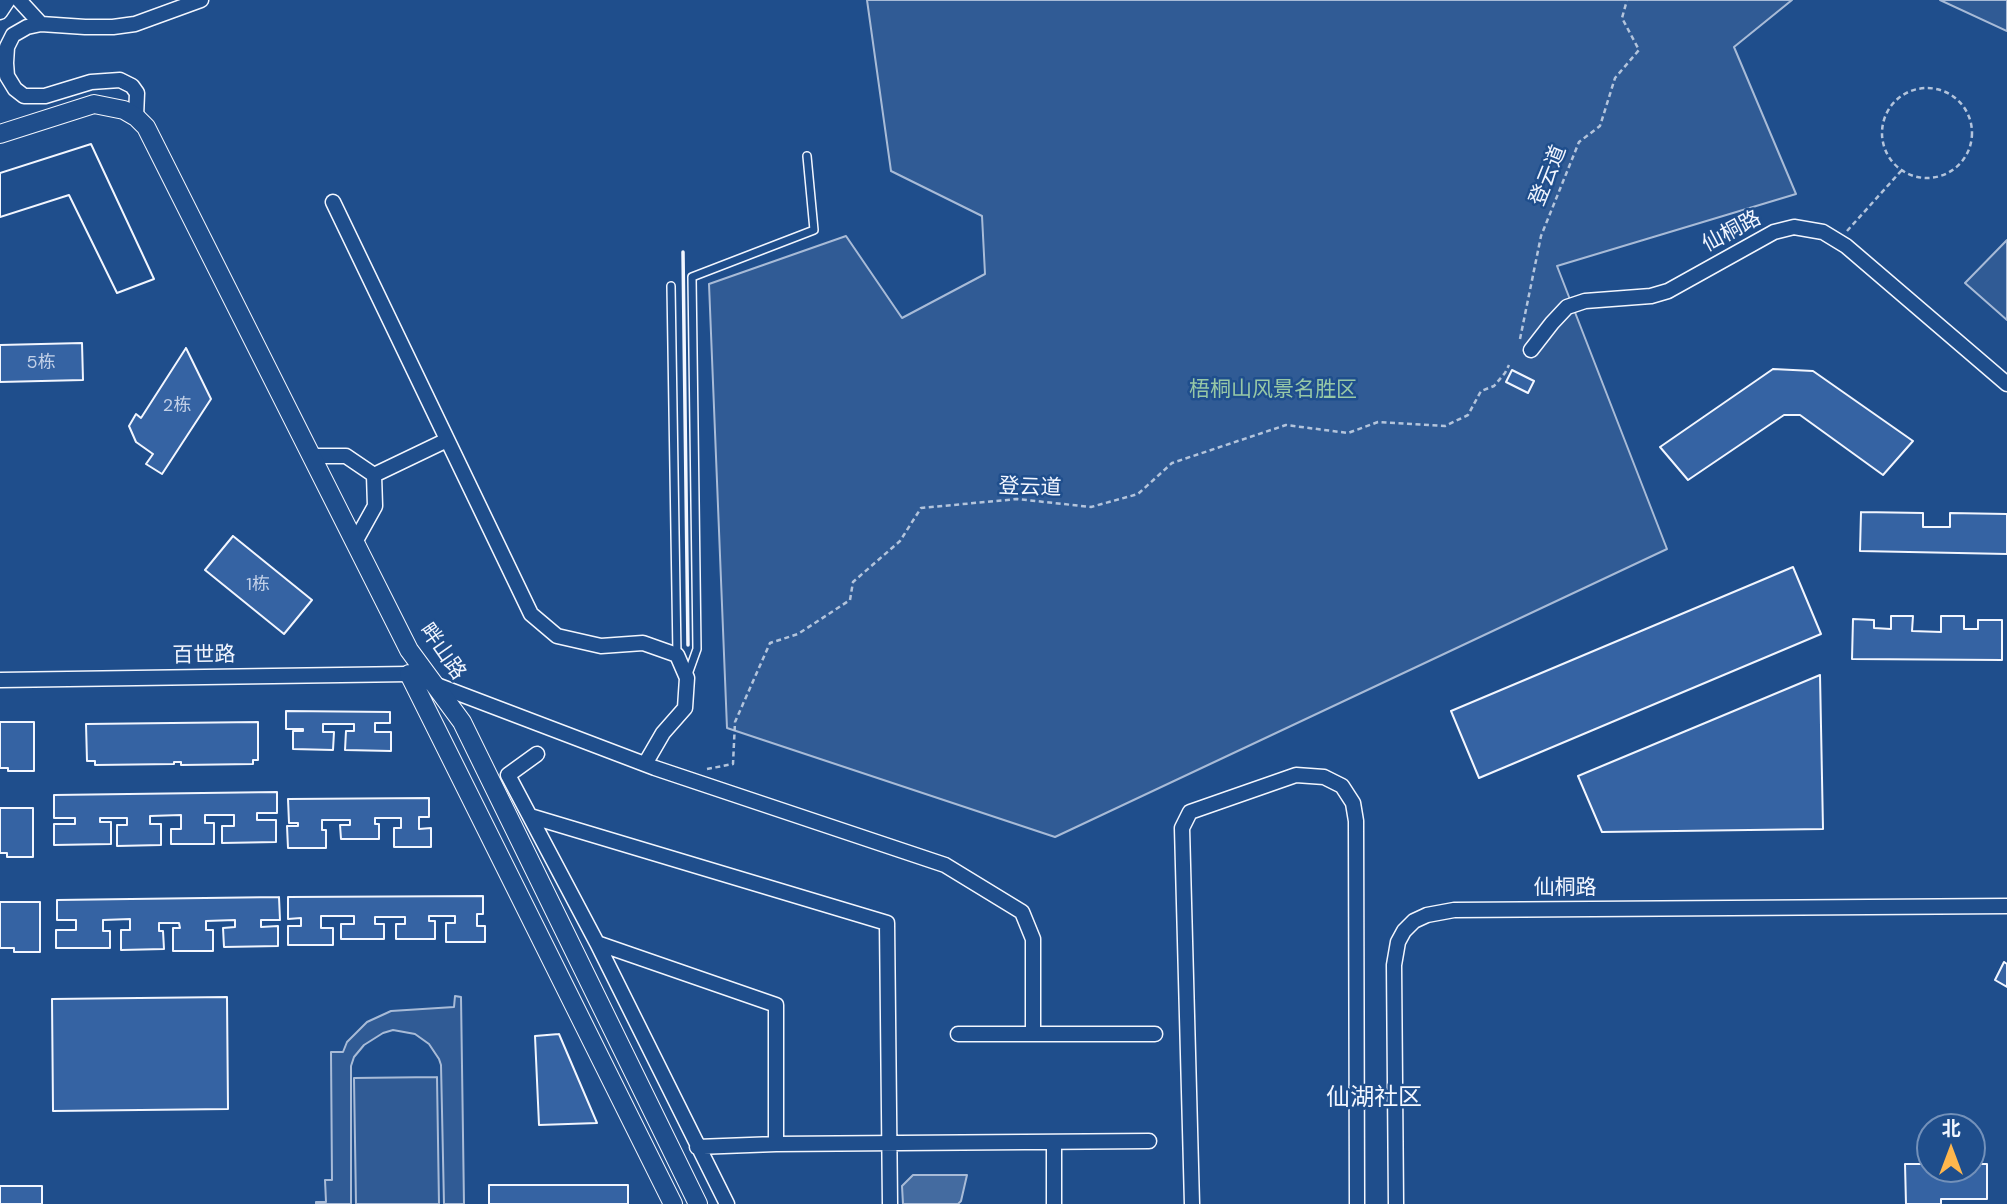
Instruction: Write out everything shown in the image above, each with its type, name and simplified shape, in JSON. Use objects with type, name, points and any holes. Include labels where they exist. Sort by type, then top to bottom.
[{"type":"street","points":[[0,12],[8,0]]},
{"type":"street","points":[[19,0],[41,24]]},
{"type":"street","points":[[141,122],[137,93],[132,86],[120,80],[91,82],[45,96],[24,96],[15,89],[8,76],[6,63],[13,35],[27,27],[41,24],[113,27],[135,24],[201,0]]},
{"type":"street","points":[[0,134],[94,104],[124,110],[141,122]]},
{"type":"street","name":"畔山路","points":[[141,122],[409,650],[462,722],[698,1204]]},
{"type":"street","points":[[333,202],[531,614],[557,636],[600,646],[643,643],[677,655],[687,678],[685,708],[663,733],[645,764]]},
{"type":"street","name":"仙桐路","points":[[1525,347],[1567,307],[1584,301],[1651,296],[1668,291],[1774,232],[1794,227],[1823,232],[1838,242],[2007,384]]},
{"type":"street","points":[[374,475],[447,440]]},
{"type":"street","points":[[311,456],[346,456],[374,475]]},
{"type":"street","points":[[355,541],[375,506],[374,475]]},
{"type":"street","name":"畔山路","points":[[409,674],[673,1204]]},
{"type":"street","name":"百世路","points":[[0,680],[409,674]]},
{"type":"street","points":[[434,684],[645,764],[945,865],[1022,912],[1033,939],[1033,1032]]},
{"type":"street","points":[[537,754],[508,775],[597,943],[727,1204]]},
{"type":"street","points":[[1192,1204],[1182,828],[1190,812],[1296,775],[1324,777],[1342,786],[1353,803],[1357,1204]]},
{"type":"street","points":[[530,816],[887,923],[890,1204]]},
{"type":"street","name":"仙桐路","points":[[1396,1204],[1394,965],[1398,942],[1414,921],[1427,915],[1454,910],[2007,906]]},
{"type":"street","points":[[597,943],[776,1004],[776,1144]]},
{"type":"street","points":[[958,1034],[1154,1034]]},
{"type":"street","points":[[1054,1142],[1054,1204]]},
{"type":"street","points":[[697,1147],[776,1144],[1149,1142]]},
{"type":"lane","points":[[687,678],[697,649],[692,277],[814,230],[807,156]]},
{"type":"lane","points":[[671,286],[677,655]]},
{"type":"path","name":"登云道","points":[[1525,347],[1541,236],[1579,142],[1600,126],[1615,78],[1639,50],[1622,18],[1627,0]]},
{"type":"path","points":[[1928,88],[1943,91],[1955,98],[1966,110],[1972,132],[1967,154],[1958,167],[1945,175],[1930,178],[1915,177],[1901,170],[1890,160],[1881,133],[1891,106],[1901,96],[1928,88]]},
{"type":"path","points":[[1838,242],[1901,170]]},
{"type":"path","name":"登云道","points":[[701,770],[733,764],[735,722],[771,643],[798,634],[850,600],[853,582],[900,541],[921,508],[1017,499],[1091,507],[1138,494],[1172,463],[1286,425],[1348,433],[1378,422],[1446,426],[1468,415],[1480,391],[1494,386],[1506,373],[1509,365]]},
{"type":"shaded area","name":"梧桐山风景名胜区","points":[[867,0],[1792,0],[1734,47],[1796,194],[1557,266],[1667,549],[1055,837],[727,728],[709,284],[846,236],[902,318],[985,274],[982,216],[891,171]]},
{"type":"shaded area","points":[[1940,0],[2007,0],[2007,31]]},
{"type":"shaded area","points":[[2007,240],[2007,320],[1965,283]]},
{"type":"shaded area","points":[[455,996],[461,997],[464,1204],[444,1204],[439,1059],[429,1044],[415,1034],[393,1030],[364,1045],[354,1057],[351,1066],[351,1204],[316,1204],[326,1202],[325,1180],[332,1180],[331,1052],[343,1052],[347,1042],[367,1022],[391,1011],[454,1007]]},
{"type":"shaded area","points":[[437,1077],[439,1204],[356,1204],[354,1078]]},
{"type":"shaded area","points":[[913,1175],[967,1175],[961,1201],[958,1204],[903,1204],[902,1186]]},
{"type":"building","points":[[91,144],[154,279],[117,293],[69,195],[0,217],[0,173]]},
{"type":"building","points":[[91,144],[154,279],[117,293],[69,195],[0,217],[0,173]]},
{"type":"building","points":[[82,343],[83,380],[0,382],[0,345]]},
{"type":"building","points":[[186,348],[211,399],[162,474],[146,464],[153,454],[136,442],[129,426],[136,414],[141,418]]},
{"type":"building","points":[[1773,369],[1813,371],[1913,441],[1883,475],[1800,415],[1784,415],[1688,480],[1660,447]]},
{"type":"building","points":[[1512,370],[1534,381],[1528,393],[1506,382]]},
{"type":"building","points":[[1861,512],[1923,513],[1923,527],[1950,527],[1950,513],[2007,514],[2007,554],[1860,551]]},
{"type":"building","points":[[233,536],[312,600],[284,634],[205,570]]},
{"type":"building","points":[[1793,567],[1821,634],[1479,778],[1451,711]]},
{"type":"building","points":[[1891,616],[1913,616],[1912,631],[1941,632],[1941,616],[1964,616],[1964,629],[1978,629],[1978,620],[2002,620],[2002,660],[1852,659],[1853,619],[1874,620],[1874,628],[1891,629]]},
{"type":"building","points":[[1820,675],[1823,829],[1602,832],[1578,776]]},
{"type":"building","points":[[286,711],[390,712],[390,723],[375,723],[375,732],[391,732],[391,751],[345,750],[346,731],[354,731],[354,724],[323,724],[323,732],[334,732],[333,750],[293,749],[293,731],[303,729],[286,729]]},
{"type":"building","points":[[0,722],[34,722],[34,771],[8,771],[8,768],[0,768]]},
{"type":"building","points":[[258,722],[258,760],[253,760],[253,764],[181,765],[181,762],[174,762],[95,765],[95,761],[87,761],[86,724]]},
{"type":"building","points":[[277,792],[277,813],[257,813],[257,820],[276,820],[276,842],[222,843],[222,826],[234,826],[234,815],[205,815],[205,823],[214,823],[214,844],[171,844],[171,829],[181,829],[181,815],[150,816],[150,824],[161,824],[161,845],[117,846],[117,825],[127,825],[127,818],[100,818],[100,822],[111,822],[111,844],[54,845],[54,824],[75,824],[75,818],[54,818],[54,795]]},
{"type":"building","points":[[429,798],[429,817],[419,817],[419,829],[431,828],[431,847],[394,847],[394,828],[401,828],[401,818],[375,818],[375,824],[379,824],[379,839],[341,839],[340,825],[350,825],[350,820],[322,820],[322,830],[326,830],[326,848],[288,848],[287,826],[298,826],[298,823],[289,823],[288,799]]},
{"type":"building","points":[[0,808],[33,808],[33,857],[7,857],[7,853],[0,853]]},
{"type":"building","points":[[483,896],[483,914],[477,914],[477,926],[485,926],[485,942],[446,942],[446,923],[455,923],[455,916],[429,916],[429,921],[435,921],[435,939],[396,939],[396,924],[405,924],[405,917],[375,917],[375,924],[384,924],[384,939],[341,939],[341,924],[354,924],[354,916],[321,916],[321,928],[333,928],[333,945],[288,945],[288,926],[301,926],[301,918],[288,919],[288,897]]},
{"type":"building","points":[[279,897],[280,920],[261,920],[261,927],[278,926],[278,946],[224,947],[223,928],[235,927],[235,920],[206,921],[206,930],[213,930],[213,951],[173,951],[173,928],[180,928],[179,923],[159,923],[159,931],[163,931],[164,949],[121,950],[121,930],[130,930],[130,919],[103,920],[103,931],[110,931],[110,948],[56,948],[56,930],[76,930],[76,920],[57,920],[57,900]]},
{"type":"building","points":[[0,902],[40,902],[40,952],[14,952],[14,948],[0,948]]},
{"type":"building","points":[[2004,962],[2007,964],[2007,987],[1995,980]]},
{"type":"building","points":[[227,997],[228,1109],[53,1111],[52,999]]},
{"type":"building","points":[[559,1034],[597,1123],[539,1125],[535,1036]]},
{"type":"building","points":[[1905,1164],[1916,1164],[1916,1183],[1986,1183],[1987,1164],[1987,1199],[1941,1199],[1941,1204],[1906,1204]]},
{"type":"building","points":[[489,1185],[628,1185],[628,1204],[489,1204]]},
{"type":"building","points":[[0,1186],[42,1186],[42,1204],[0,1204]]},
{"type":"wall","points":[[683,252],[688,645]]},
{"type":"district","name":"仙湖社区","points":[[1374,1099]]}]
